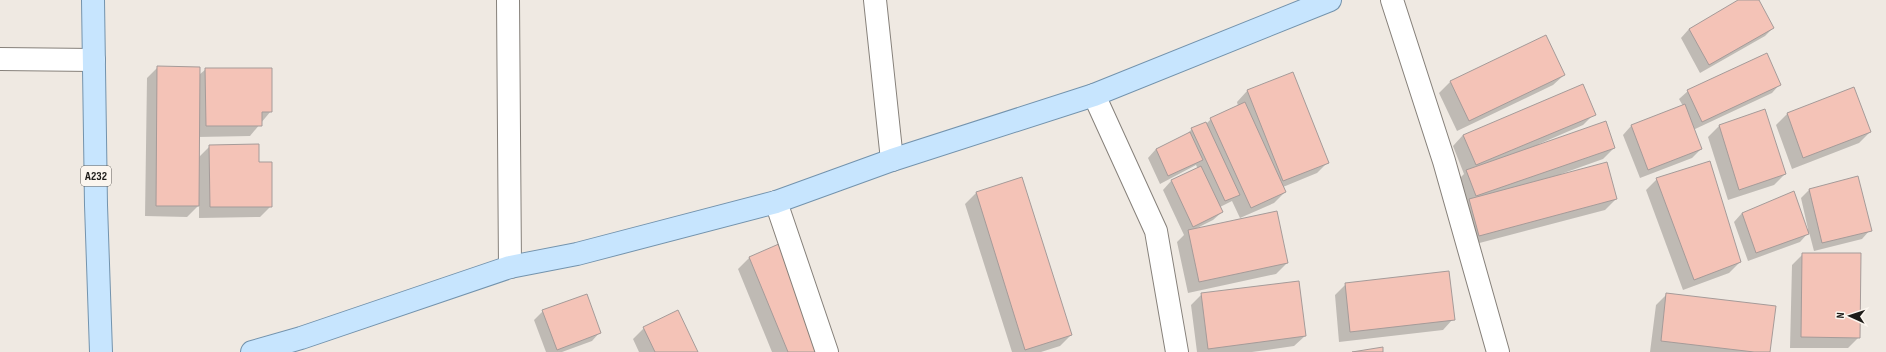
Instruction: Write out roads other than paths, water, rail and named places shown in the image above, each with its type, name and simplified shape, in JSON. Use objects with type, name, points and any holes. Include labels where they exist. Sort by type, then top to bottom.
[{"type":"main road","name":"A232","points":[[93,0],[101,352]]},
{"type":"main road","points":[[252,352],[301,338],[510,267],[577,254],[776,202],[892,160],[1094,95],[1330,0]]},
{"type":"street","points":[[508,0],[510,267]]},
{"type":"street","points":[[875,0],[892,160]]},
{"type":"street","points":[[1392,0],[1444,162],[1498,352]]},
{"type":"street","points":[[0,59],[94,60]]},
{"type":"street","points":[[1094,95],[1156,231],[1178,352]]},
{"type":"street","points":[[776,202],[827,352]]}]
